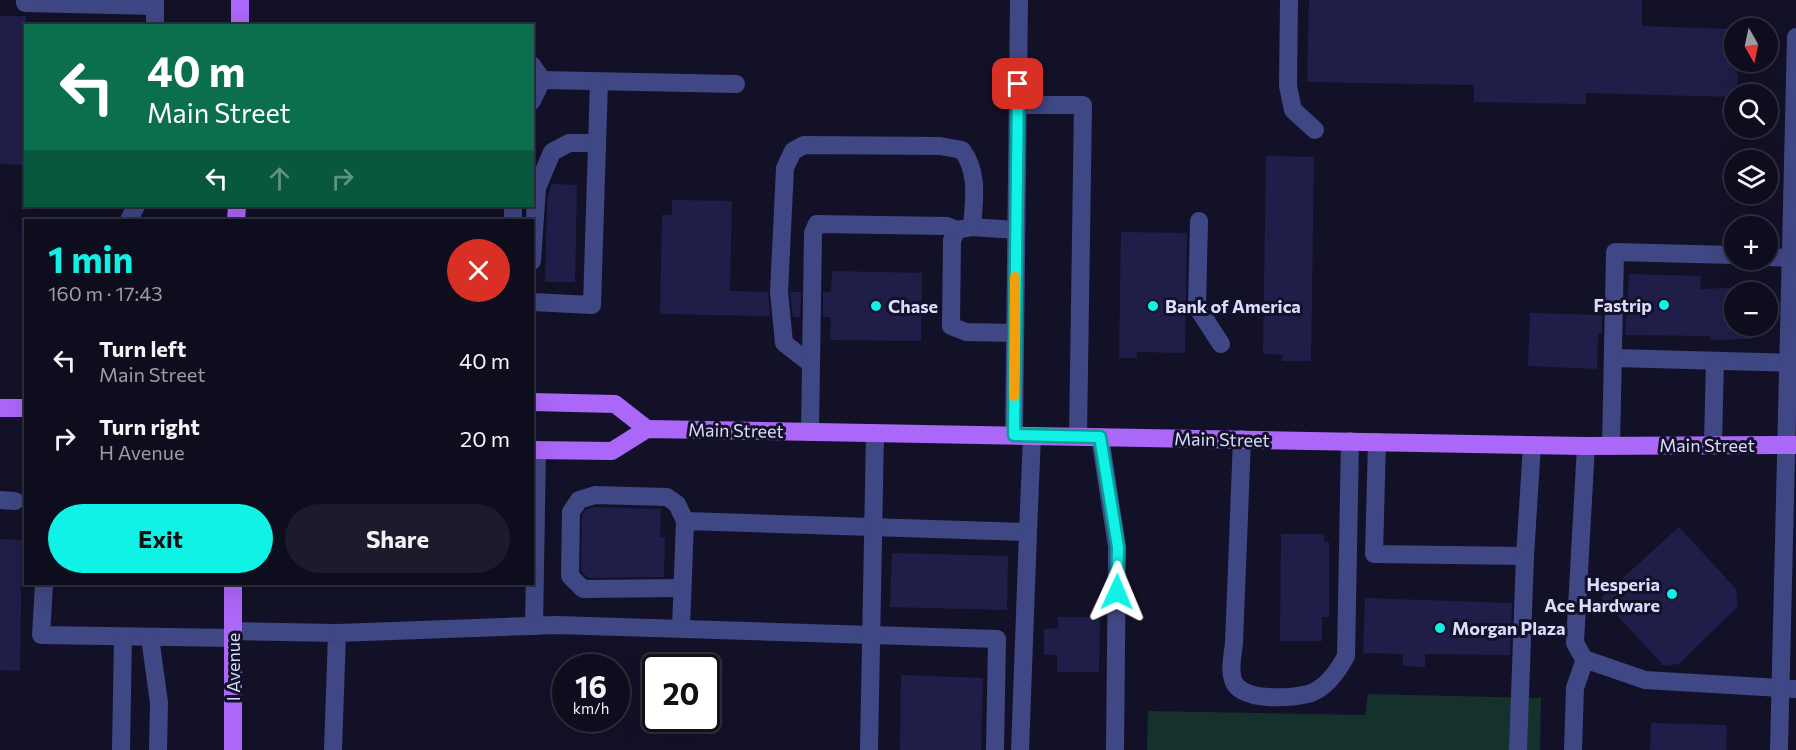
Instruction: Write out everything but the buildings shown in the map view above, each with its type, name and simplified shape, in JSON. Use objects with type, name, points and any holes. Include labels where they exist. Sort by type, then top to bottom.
[{"type":"main road","points":[[240,0],[240,24]]},
{"type":"main road","points":[[534,402],[615,404],[647,429],[612,451],[535,450]]},
{"type":"main road","points":[[0,408],[24,408]]},
{"type":"main road","name":"Main Street","points":[[647,429],[1586,446],[1713,443],[1792,445]]},
{"type":"main road","name":"I Avenue","points":[[232,585],[233,750]]},
{"type":"street","points":[[24,0],[24,3],[155,3],[154,24]]},
{"type":"street","points":[[1019,0],[1014,333],[1028,532],[1020,750]]},
{"type":"street","points":[[1289,0],[1288,86],[1293,110],[1314,130]]},
{"type":"street","points":[[1779,750],[1788,689],[1793,363],[1791,258],[1796,37]]},
{"type":"street","points":[[534,89],[537,72],[599,82],[736,84]]},
{"type":"street","points":[[534,302],[592,305],[599,82]]},
{"type":"street","points":[[1018,105],[1083,105],[1078,436]]},
{"type":"street","points":[[534,232],[537,188],[552,152],[569,142],[597,143]]},
{"type":"street","points":[[811,364],[784,343],[780,316],[784,168],[793,152],[804,145],[940,146],[962,150],[973,171],[964,228],[952,240],[951,326],[966,332],[1014,333]]},
{"type":"street","points":[[1199,220],[1197,307],[1221,344]]},
{"type":"street","points":[[810,432],[813,233],[816,224],[947,226],[1016,230]]},
{"type":"street","points":[[1611,446],[1615,252],[1724,255]]},
{"type":"street","points":[[1778,257],[1791,258]]},
{"type":"street","points":[[1614,358],[1793,363]]},
{"type":"street","points":[[1713,443],[1715,361]]},
{"type":"street","points":[[869,750],[875,433]]},
{"type":"street","points":[[1100,437],[1118,547],[1115,750]]},
{"type":"street","points":[[1242,440],[1234,643],[1231,665],[1233,680],[1246,694],[1282,696],[1310,693],[1327,684],[1346,656],[1350,441]]},
{"type":"street","points":[[1377,442],[1374,554],[1525,556]]},
{"type":"street","points":[[1518,750],[1525,556],[1532,445]]},
{"type":"street","points":[[1586,446],[1575,643],[1585,659],[1645,680],[1788,689]]},
{"type":"street","points":[[534,626],[535,450]]},
{"type":"street","points":[[681,628],[685,521],[677,504],[667,497],[595,495],[579,500],[571,512],[570,576],[583,589],[682,588]]},
{"type":"street","points":[[685,521],[1028,532]]},
{"type":"street","points":[[44,585],[41,635],[150,637],[534,626],[871,633],[997,639],[995,750]]},
{"type":"street","points":[[333,750],[337,633]]},
{"type":"street","points":[[120,750],[123,637]]},
{"type":"street","points":[[150,637],[159,703],[158,750]]},
{"type":"street","points":[[1573,750],[1575,688],[1585,659]]},
{"type":"green space","points":[[1368,694],[1541,698],[1540,750],[1147,750],[1148,711],[1365,715]]},
{"type":"slow traffic","points":[[1014,396],[1015,277]]},
{"type":"place","name":"Fastrip","points":[[1664,305]]},
{"type":"place","name":"Chase","points":[[876,306]]},
{"type":"place","name":"Bank of America","points":[[1153,306]]},
{"type":"place","name":"Hesperia Ace Hardware","points":[[1672,594]]},
{"type":"place","name":"Morgan Plaza","points":[[1440,628]]},
{"type":"route","points":[[1018,84],[1014,435],[1100,437],[1118,547],[1117,592]]}]
